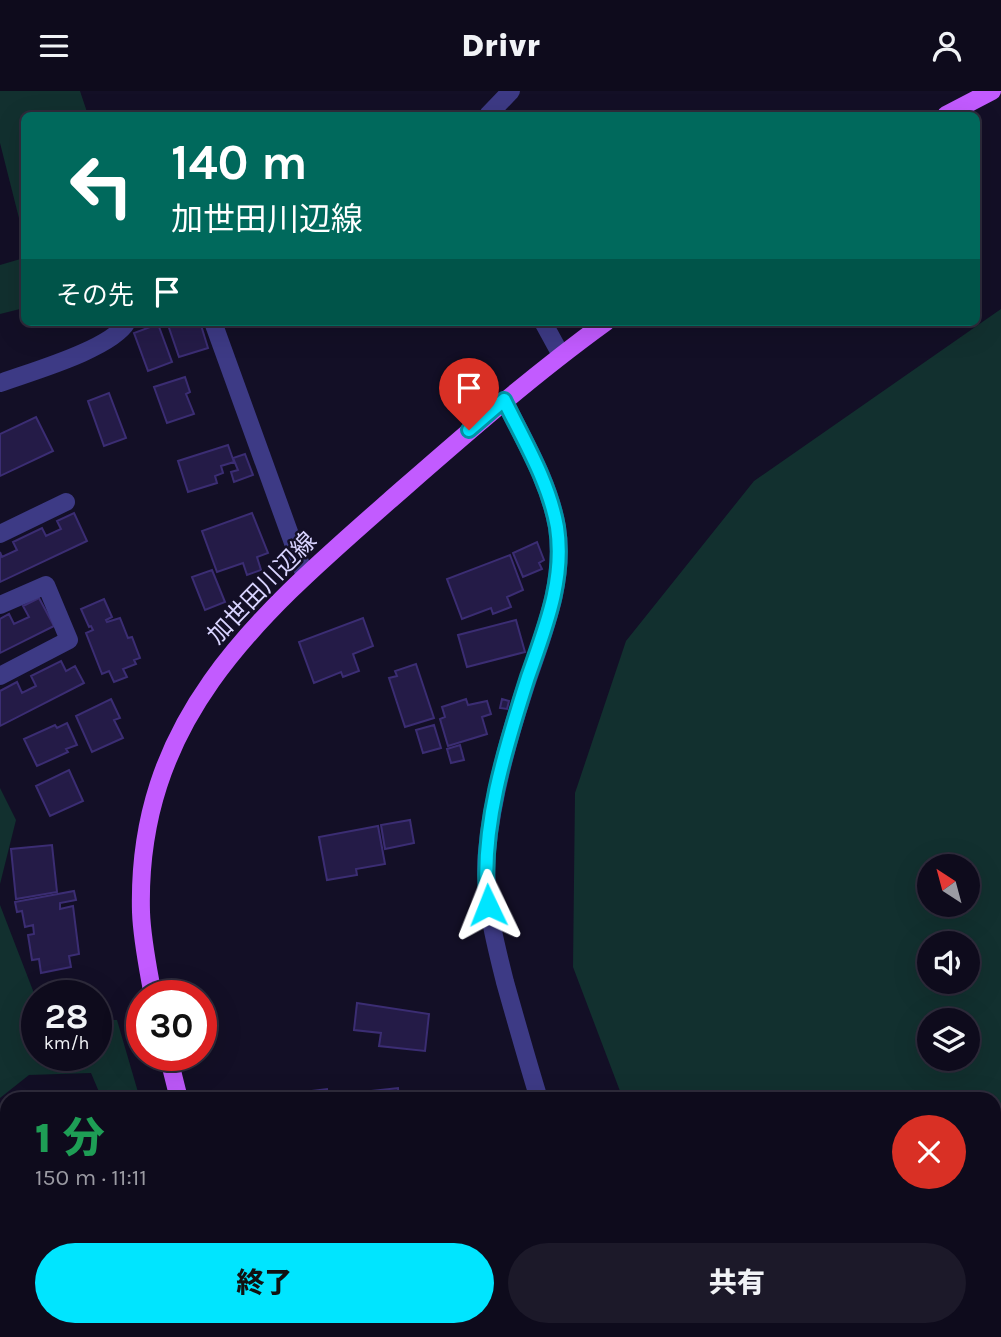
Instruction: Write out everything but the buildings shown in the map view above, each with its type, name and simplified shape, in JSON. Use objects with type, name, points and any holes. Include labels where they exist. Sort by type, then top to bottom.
[{"type":"main road","points":[[952,112],[992,91]]},
{"type":"main road","name":"加世田川辺線","points":[[151,980],[141,913],[143,862],[154,800],[180,730],[204,688],[270,609],[305,576],[504,400],[601,326]]},
{"type":"main road","points":[[172,1071],[178,1092]]},
{"type":"street","points":[[491,112],[511,91]]},
{"type":"street","points":[[0,383],[95,347],[125,326]]},
{"type":"street","points":[[214,326],[305,576]]},
{"type":"street","points":[[545,326],[561,355]]},
{"type":"street","points":[[504,400],[544,479],[558,539],[559,575],[547,623],[515,718],[501,770],[487,849],[486,887],[490,923],[536,1092]]},
{"type":"street","points":[[0,534],[66,502]]},
{"type":"street","points":[[0,605],[46,585],[69,640],[0,676]]},
{"type":"green space","points":[[0,91],[80,91],[87,112],[21,112],[21,226],[0,143]]},
{"type":"green space","points":[[21,259],[21,309],[0,314],[0,265]]},
{"type":"green space","points":[[1001,309],[1001,1092],[620,1092],[573,967],[575,793],[626,641],[754,481]]},
{"type":"green space","points":[[0,788],[16,820],[0,884]]},
{"type":"green space","points":[[0,905],[29,980],[21,980],[21,1071],[112,1071],[112,1020],[117,1020],[126,1051],[126,1071],[132,1071],[138,1092],[99,1092],[91,1073],[29,1075],[8,1092],[0,1092]]},
{"type":"route","points":[[469,430],[504,400],[544,479],[557,527],[559,575],[547,623],[515,718],[501,770],[487,849],[488,905]]}]
